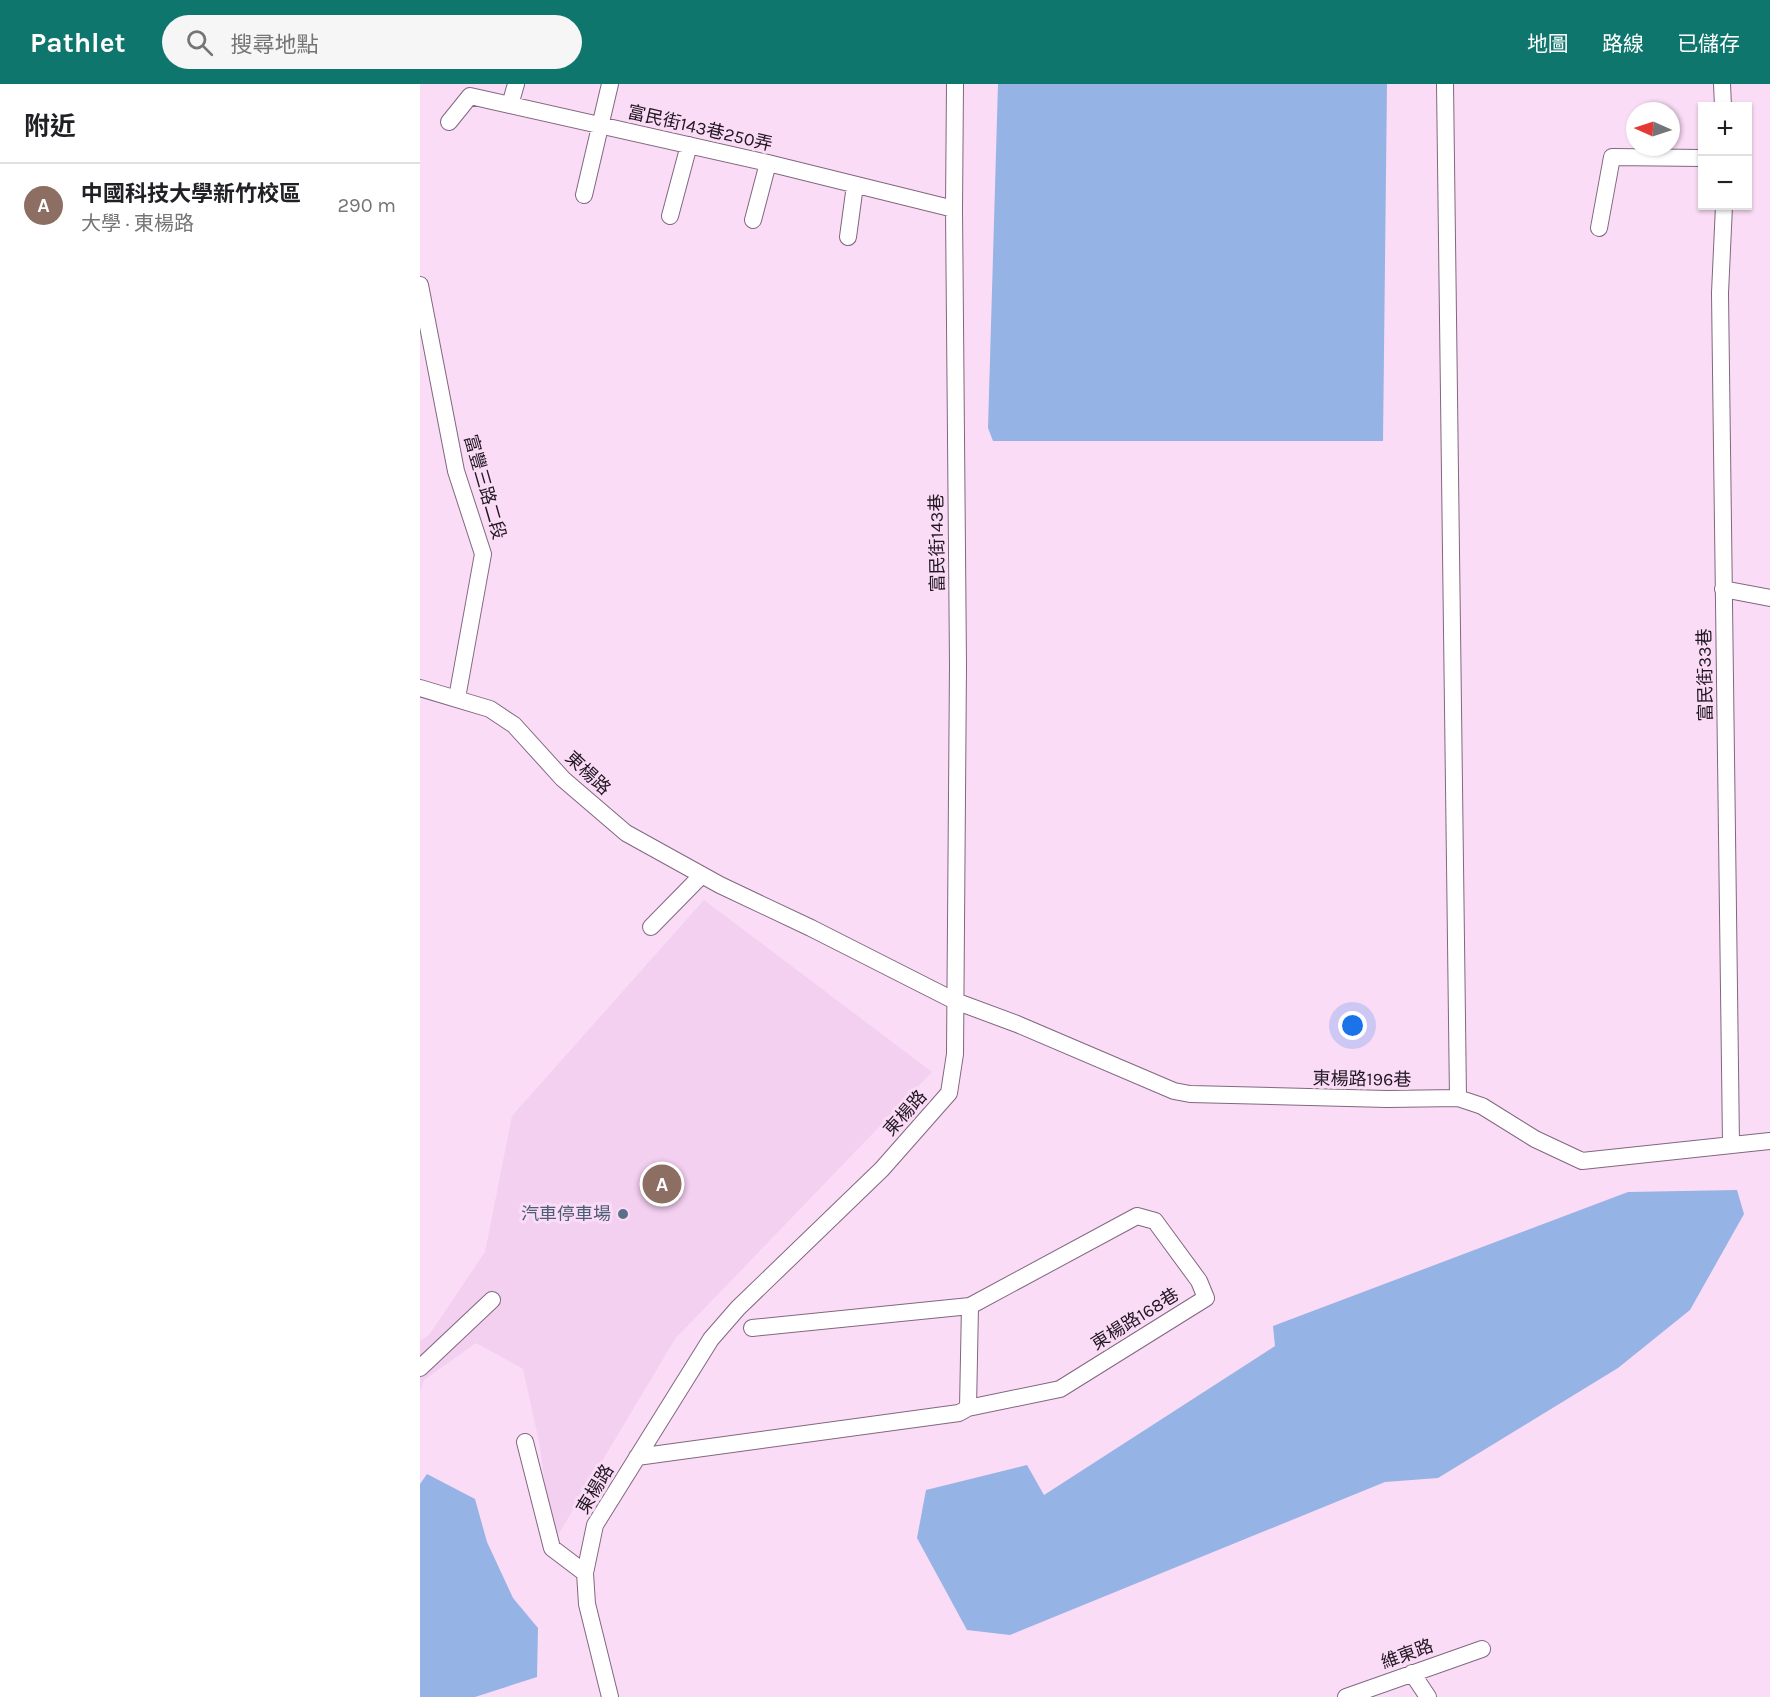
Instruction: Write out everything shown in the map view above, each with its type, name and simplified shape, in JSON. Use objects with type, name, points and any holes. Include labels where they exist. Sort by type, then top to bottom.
[{"type":"street","points":[[510,105],[516,84]]},
{"type":"street","points":[[584,195],[609,84]]},
{"type":"street","name":"富民街143巷","points":[[954,84],[958,665],[955,1001]]},
{"type":"street","points":[[1445,84],[1458,1098]]},
{"type":"street","points":[[1722,84],[1723,102]]},
{"type":"street","name":"富民街143巷250弄","points":[[449,122],[470,96],[768,163],[954,209]]},
{"type":"street","points":[[670,216],[689,145]]},
{"type":"street","points":[[1599,228],[1612,157],[1698,158]]},
{"type":"street","points":[[753,220],[768,163]]},
{"type":"street","points":[[848,237],[855,185]]},
{"type":"street","name":"富民街33巷","points":[[1724,210],[1720,293],[1731,1144]]},
{"type":"street","name":"富豐三路二段","points":[[420,285],[456,471],[483,554],[457,699]]},
{"type":"street","points":[[1723,588],[1770,598]]},
{"type":"street","name":"東楊路","points":[[420,688],[490,709],[514,725],[563,778],[626,832],[702,875],[955,1001],[955,1054],[949,1093],[882,1168],[738,1308],[711,1339],[595,1525],[585,1573],[587,1604],[610,1697]]},
{"type":"street","points":[[651,927],[702,875]]},
{"type":"street","name":"東楊路196巷","points":[[955,1001],[1017,1024],[1174,1091],[1190,1094],[1387,1099],[1458,1098],[1482,1106],[1534,1139],[1582,1161],[1770,1141]]},
{"type":"street","name":"東楊路168巷","points":[[637,1458],[959,1413],[968,1408],[1060,1389],[1206,1298],[1199,1281],[1155,1221],[1137,1216],[970,1306],[752,1328]]},
{"type":"street","points":[[420,1368],[492,1300]]},
{"type":"street","points":[[968,1408],[970,1306]]},
{"type":"street","points":[[525,1442],[552,1548],[585,1573]]},
{"type":"street","name":"維東路","points":[[1346,1697],[1482,1649]]},
{"type":"street","points":[[1412,1673],[1428,1697]]},
{"type":"shaded area","name":"汽車停車場","points":[[704,900],[932,1072],[675,1339],[552,1545],[540,1446],[523,1369],[476,1343],[424,1380],[420,1392],[420,1341],[429,1335],[485,1252],[512,1116]]},
{"type":"water","points":[[998,84],[1387,84],[1383,441],[993,441],[988,428]]},
{"type":"water","points":[[1737,1190],[1744,1214],[1690,1310],[1618,1368],[1438,1478],[1385,1482],[1010,1635],[967,1630],[917,1538],[926,1490],[1027,1465],[1044,1495],[1275,1346],[1273,1326],[1628,1192]]},
{"type":"water","points":[[427,1474],[475,1499],[487,1542],[513,1598],[538,1628],[537,1677],[475,1697],[420,1697],[420,1484]]},
{"type":"place","name":"中國科技大學新竹校區","points":[[662,1184]]},
{"type":"place","name":"汽車停車場","points":[[623,1214]]}]
